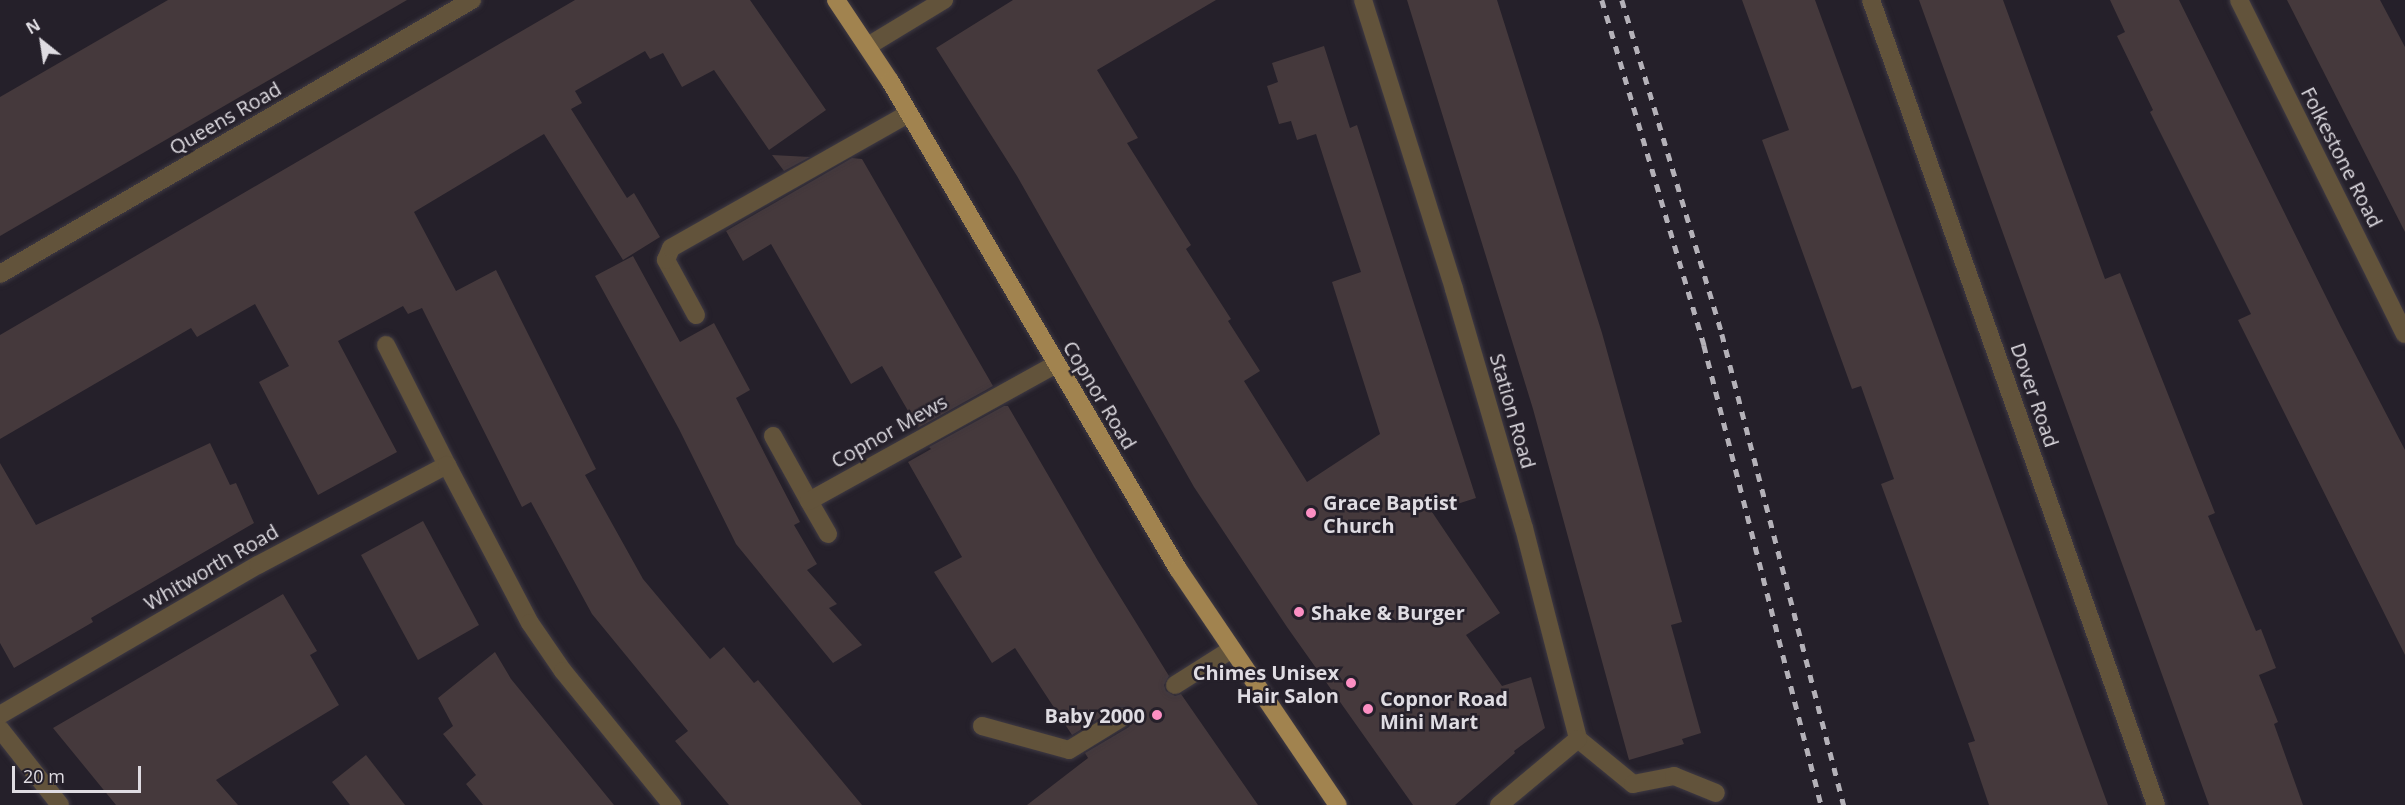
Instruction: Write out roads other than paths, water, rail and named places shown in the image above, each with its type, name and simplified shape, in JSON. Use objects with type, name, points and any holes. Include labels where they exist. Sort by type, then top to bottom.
[{"type":"main road","name":"Copnor Road","points":[[836,0],[868,46],[1178,569],[1338,805]]},
{"type":"street","name":"Queens Road","points":[[0,274],[472,0]]},
{"type":"street","points":[[868,46],[944,0]]},
{"type":"street","name":"Station Road","points":[[1363,0],[1520,516],[1578,740]]},
{"type":"street","name":"Dover Road","points":[[1871,0],[2156,805]]},
{"type":"street","name":"Folkestone Road","points":[[2239,0],[2405,333]]},
{"type":"street","points":[[696,315],[666,260],[672,248],[908,114]]},
{"type":"street","points":[[386,345],[530,623],[563,671],[672,805]]},
{"type":"street","name":"Copnor Mews","points":[[809,501],[1056,364]]},
{"type":"street","points":[[773,436],[828,534]]},
{"type":"street","name":"Whitworth Road","points":[[0,715],[258,565],[447,465]]},
{"type":"street","points":[[1175,685],[1232,649]]},
{"type":"street","points":[[982,726],[1069,750],[1123,717]]},
{"type":"street","points":[[0,729],[60,805]]},
{"type":"street","points":[[1499,805],[1578,740],[1633,784],[1674,777],[1716,793]]},
{"type":"railway","points":[[1602,0],[1704,345],[1821,805]]},
{"type":"railway","points":[[1622,0],[1722,334],[1844,805]]},
{"type":"place","name":"Grace Baptist Church","points":[[1311,513]]},
{"type":"place","name":"Shake & Burger","points":[[1299,612]]},
{"type":"place","name":"Chimes Unisex Hair Salon","points":[[1351,683]]},
{"type":"place","name":"Copnor Road Mini Mart","points":[[1368,709]]},
{"type":"place","name":"Baby 2000","points":[[1157,715]]}]
